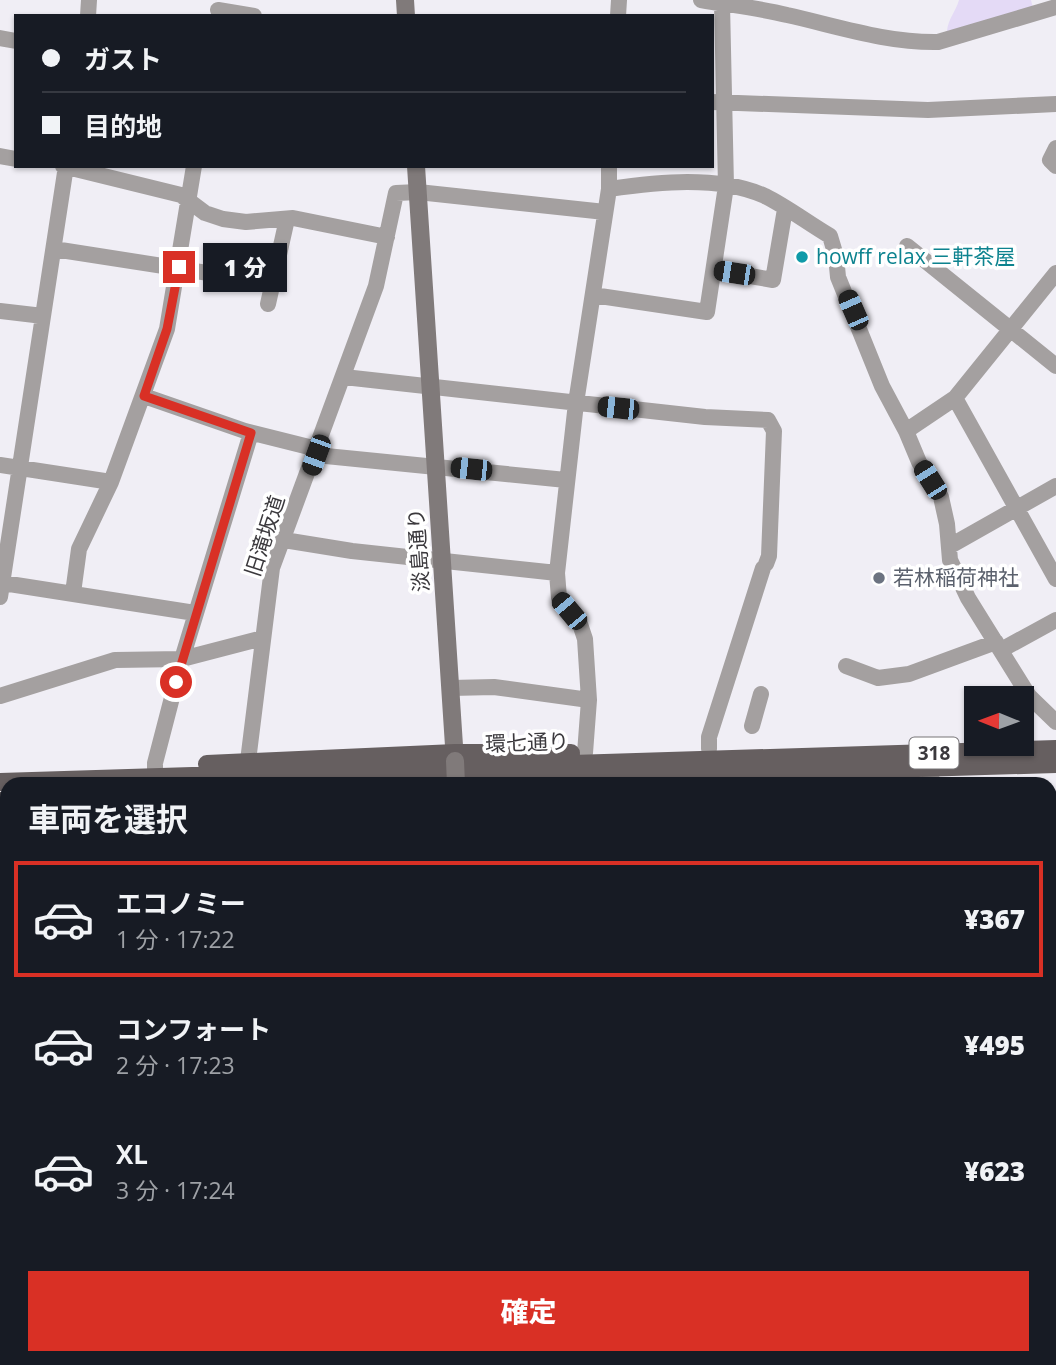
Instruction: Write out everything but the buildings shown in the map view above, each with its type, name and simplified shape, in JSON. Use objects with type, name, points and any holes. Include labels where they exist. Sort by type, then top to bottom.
[{"type":"main road","name":"淡島通り","points":[[416,168],[456,777]]},
{"type":"main road","points":[[155,777],[192,765],[248,761],[755,747],[811,756]]},
{"type":"main road","name":"環七通り","points":[[155,777],[1056,749]]},
{"type":"main road","name":"環七通り","points":[[604,777],[1056,764]]},
{"type":"main road","points":[[806,777],[833,770]]},
{"type":"street","points":[[701,0],[722,4],[780,7],[885,37],[918,42],[938,42],[1056,7]]},
{"type":"street","points":[[593,295],[707,312],[726,186],[719,103],[722,4]]},
{"type":"street","points":[[218,9],[244,14]]},
{"type":"street","points":[[719,103],[928,110],[1056,104]]},
{"type":"street","points":[[1056,148],[1050,160],[1056,166]]},
{"type":"street","points":[[65,168],[1,590],[72,593],[195,613]]},
{"type":"street","points":[[73,168],[189,199],[205,213],[223,219],[246,222],[293,218],[387,237]]},
{"type":"street","points":[[72,593],[79,550],[111,482],[167,329],[194,168]]},
{"type":"street","points":[[585,753],[589,700],[585,639],[580,624],[559,598],[557,573],[566,480],[606,212],[609,168]]},
{"type":"street","points":[[609,189],[650,183],[726,186],[764,196],[830,236],[838,277],[882,386],[919,462],[941,497],[950,560],[968,598],[1029,696],[1056,722]]},
{"type":"street","points":[[418,191],[606,212]]},
{"type":"street","name":"旧滝坂道","points":[[248,761],[272,568],[376,286],[396,193],[418,191]]},
{"type":"street","points":[[714,270],[773,280],[785,209]]},
{"type":"street","points":[[268,304],[287,219]]},
{"type":"street","points":[[907,246],[1056,366]]},
{"type":"street","points":[[54,249],[271,283]]},
{"type":"street","points":[[906,431],[955,398],[1056,273]]},
{"type":"street","points":[[0,311],[43,316]]},
{"type":"street","points":[[344,376],[705,417],[768,420],[774,431],[769,556],[709,737],[709,749]]},
{"type":"street","points":[[144,396],[316,452],[566,480]]},
{"type":"street","points":[[955,398],[1056,579]]},
{"type":"street","points":[[155,777],[155,763],[182,659],[251,433]]},
{"type":"street","points":[[0,465],[111,482]]},
{"type":"street","points":[[950,546],[1056,486]]},
{"type":"street","points":[[284,540],[352,551],[557,573]]},
{"type":"street","points":[[846,666],[878,678],[909,674],[999,646],[1056,620]]},
{"type":"street","points":[[0,696],[115,660],[182,659],[263,638]]},
{"type":"street","points":[[452,688],[494,687],[589,700]]},
{"type":"street","points":[[752,726],[761,694]]},
{"type":"street","points":[[926,767],[931,777]]},
{"type":"shaded area","points":[[959,0],[1031,0],[1033,8],[949,33],[949,23]]},
{"type":"place","name":"howff relax 三軒茶屋","points":[[802,257]]},
{"type":"place","name":"若林稲荷神社","points":[[879,578]]},
{"type":"route","points":[[176,682],[251,433],[144,396],[167,329],[179,267]]}]
